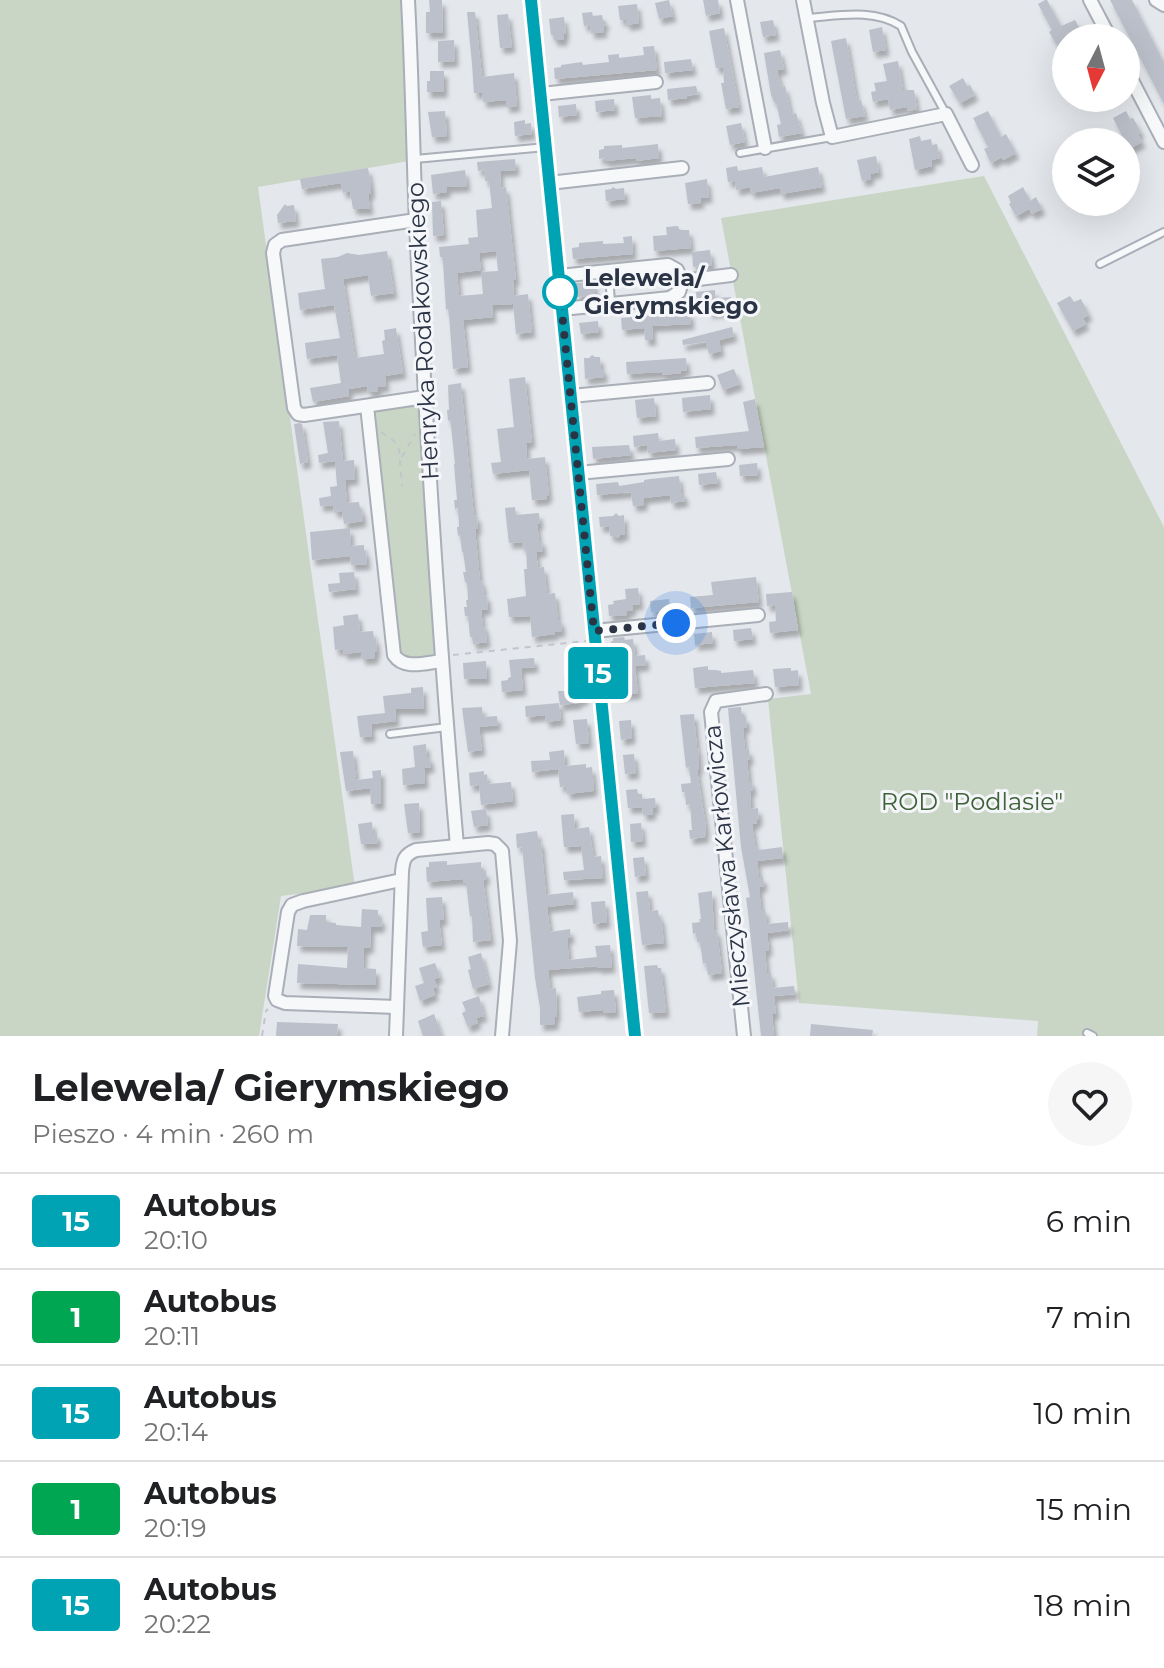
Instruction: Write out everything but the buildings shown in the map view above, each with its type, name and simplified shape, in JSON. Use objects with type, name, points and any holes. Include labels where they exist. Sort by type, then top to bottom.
[{"type":"street","name":"Henryka Rodakowskiego","points":[[408,0],[427,432],[441,659],[457,846]]},
{"type":"street","points":[[533,0],[635,1036]]},
{"type":"street","points":[[737,0],[765,148]]},
{"type":"street","points":[[803,0],[832,137],[946,114],[972,165]]},
{"type":"street","points":[[1090,0],[1103,24]]},
{"type":"street","points":[[1156,0],[1164,5]]},
{"type":"street","points":[[541,94],[656,82]]},
{"type":"street","points":[[1140,96],[1164,142]]},
{"type":"street","points":[[549,183],[682,168]]},
{"type":"street","points":[[416,220],[282,240],[274,247],[295,411],[304,415],[425,397]]},
{"type":"street","points":[[559,276],[668,265],[677,270],[682,281],[680,290],[670,298],[562,309]]},
{"type":"street","points":[[682,281],[731,275]]},
{"type":"street","points":[[571,396],[708,383]]},
{"type":"street","points":[[367,406],[394,655],[404,664],[441,659]]},
{"type":"street","points":[[578,473],[728,459]]},
{"type":"street","points":[[594,636],[758,615]]},
{"type":"street","name":"Mieczysława Karłowicza","points":[[744,1036],[711,712],[716,701],[766,694]]},
{"type":"street","points":[[396,1036],[402,864],[408,853],[416,850],[492,843],[502,851],[510,941],[502,1036]]},
{"type":"street","points":[[397,1007],[285,1003],[277,1000],[276,991],[288,912],[292,905],[401,880]]},
{"type":"lane","points":[[807,18],[881,16],[901,26],[946,114]]},
{"type":"lane","points":[[740,153],[832,137]]},
{"type":"lane","points":[[415,159],[546,147]]},
{"type":"lane","points":[[1100,264],[1164,232]]},
{"type":"lane","points":[[608,271],[611,304]]},
{"type":"lane","points":[[390,734],[447,727]]},
{"type":"path","points":[[369,427],[378,429],[394,441],[401,459],[402,486]]},
{"type":"path","points":[[401,459],[416,433],[427,432]]},
{"type":"path","points":[[441,659],[594,636]]},
{"type":"path","points":[[262,1036],[266,1011],[277,1000]]},
{"type":"green space","points":[[0,0],[405,0],[409,161],[258,187],[355,887],[281,896],[259,1036],[0,1036]]},
{"type":"green space","name":"ROD \"Podlasie\"","points":[[984,176],[1164,527],[1164,1036],[1037,1036],[1038,1021],[799,1003],[768,699],[811,694],[721,218]]},
{"type":"green space","points":[[412,403],[418,405],[420,410],[435,653],[420,658],[410,657],[398,648],[373,416],[376,409]]},
{"type":"bus line","name":"15","points":[[531,0],[635,1036]]},
{"type":"place","name":"Lelewela/ Gierymskiego","points":[[560,292]]},
{"type":"route","points":[[560,292],[594,631],[676,623]]}]
